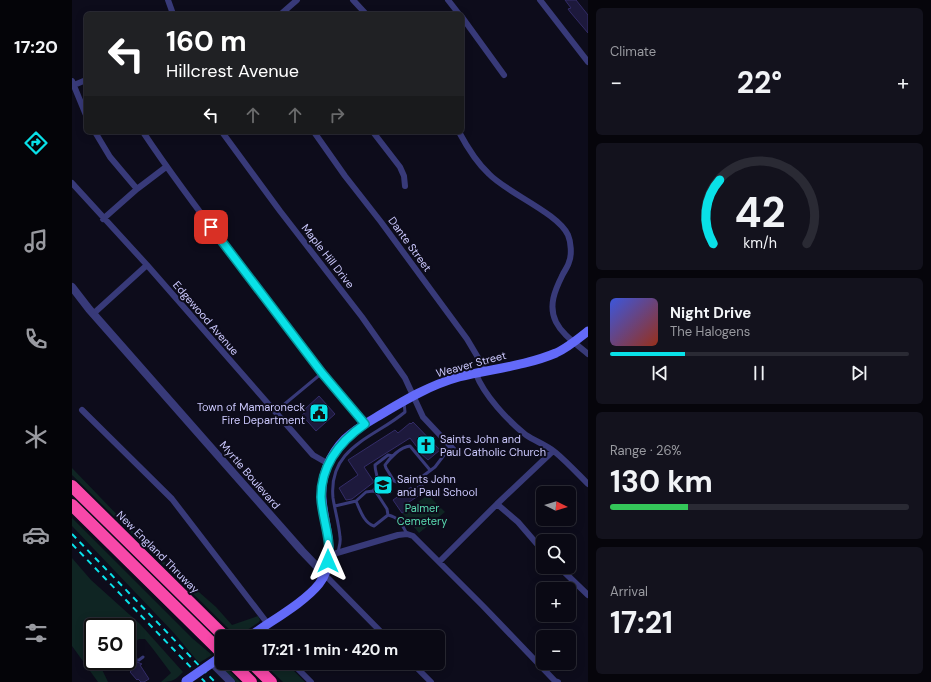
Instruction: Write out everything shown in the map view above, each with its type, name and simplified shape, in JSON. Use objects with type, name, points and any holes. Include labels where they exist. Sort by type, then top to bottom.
[{"type":"highway","name":"New England Thruway","points":[[72,486],[218,630]]},
{"type":"highway","points":[[72,506],[215,648]]},
{"type":"highway","points":[[239,670],[251,682]]},
{"type":"highway","points":[[259,670],[271,682]]},
{"type":"main road","name":"Weaver Street","points":[[259,630],[305,597],[319,583],[334,554],[328,537],[321,498],[324,476],[328,463],[345,439],[365,424],[413,395],[458,378],[538,360],[557,352],[588,331]]},
{"type":"main road","points":[[185,682],[214,665]]},
{"type":"street","points":[[168,0],[172,12]]},
{"type":"street","points":[[283,12],[297,0]]},
{"type":"street","points":[[353,0],[364,12]]},
{"type":"street","points":[[448,0],[458,12]]},
{"type":"street","points":[[540,0],[588,62]]},
{"type":"street","points":[[464,20],[504,75]]},
{"type":"street","points":[[84,80],[73,83],[84,110]]},
{"type":"street","points":[[96,134],[107,154],[137,189]]},
{"type":"street","points":[[144,134],[166,167],[322,373],[365,424]]},
{"type":"street","name":"Maple Hill Drive","points":[[223,134],[280,211],[362,317],[405,378],[423,417],[453,448]]},
{"type":"street","name":"Dante Street","points":[[315,134],[345,176],[468,339],[486,371]]},
{"type":"street","points":[[375,134],[400,167],[404,176],[405,186]]},
{"type":"street","points":[[460,134],[469,149],[489,174],[500,183],[545,212],[561,226],[567,235],[570,244],[569,262],[557,285],[552,307],[556,321],[561,329],[573,342],[588,354]]},
{"type":"street","points":[[103,219],[137,189],[166,167]]},
{"type":"street","name":"Edgewood Avenue","points":[[72,183],[103,219],[147,265],[313,455],[328,463]]},
{"type":"street","points":[[93,314],[147,265]]},
{"type":"street","name":"Myrtle Boulevard","points":[[72,287],[93,314],[302,551],[379,630]]},
{"type":"street","points":[[476,374],[480,384],[500,410],[525,434],[553,451],[588,484]]},
{"type":"street","points":[[82,410],[172,499],[268,624]]},
{"type":"street","points":[[439,562],[553,451]]},
{"type":"street","points":[[497,504],[518,522],[536,543]]},
{"type":"street","points":[[334,554],[398,535],[407,534],[413,536],[555,681],[558,682]]},
{"type":"street","points":[[566,574],[588,595]]},
{"type":"street","points":[[214,665],[231,682]]},
{"type":"street","points":[[299,670],[311,682]]},
{"type":"street","points":[[419,670],[430,682]]},
{"type":"lane","points":[[275,412],[322,373]]},
{"type":"lane","points":[[334,554],[340,539],[334,506],[333,487],[335,477],[343,458],[348,451],[405,412],[404,401]]},
{"type":"lane","points":[[430,470],[410,446],[406,446],[393,456],[385,466],[396,482],[423,476],[435,467],[453,448]]},
{"type":"lane","points":[[334,506],[356,501],[366,492],[373,491],[377,486],[378,481],[375,465],[388,455],[393,456]]},
{"type":"lane","points":[[373,491],[376,492],[387,509],[388,516]]},
{"type":"lane","points":[[356,501],[360,511],[369,524],[374,526],[388,516],[395,517],[400,522],[407,534]]},
{"type":"lane","points":[[139,660],[143,657]]},
{"type":"green space","points":[[72,468],[151,550],[216,607],[232,625],[258,616],[260,620],[259,622],[247,630],[230,630],[72,475]]},
{"type":"green space","name":"Palmer Cemetery","points":[[428,495],[445,512],[419,533],[402,513]]},
{"type":"green space","points":[[72,518],[192,638],[212,655],[199,663],[174,633],[72,526]]},
{"type":"green space","points":[[72,558],[91,580],[133,618],[84,618],[84,663],[72,646]]},
{"type":"green space","points":[[136,620],[183,672],[174,680],[161,682],[171,673],[145,639],[139,639],[136,642]]},
{"type":"green space","points":[[89,670],[102,670],[108,682],[98,682]]},
{"type":"green space","points":[[224,670],[229,670],[240,682],[236,682]]},
{"type":"green space","points":[[270,670],[293,670],[305,682],[283,682]]},
{"type":"building","points":[[565,0],[576,0],[588,15],[588,33],[568,9],[571,8]]},
{"type":"building","name":"Town of Mamaroneck Fire Department","points":[[319,396],[335,414],[316,431],[302,415],[307,411],[305,409]]},
{"type":"building","points":[[413,422],[440,450],[428,460],[419,452],[420,451],[410,438],[364,467],[374,482],[352,499],[346,500],[339,488],[358,475],[348,460],[395,430],[398,433]]},
{"type":"building","points":[[422,484],[426,491],[406,504],[408,509],[402,513],[393,500],[411,487],[412,490]]},
{"type":"building","points":[[136,657],[137,662],[142,664],[140,665],[149,679],[141,682],[138,679],[137,680],[130,672],[132,670],[136,670]]},
{"type":"railway","points":[[72,534],[215,682]]},
{"type":"railway","points":[[72,544],[205,682]]},
{"type":"place","name":"Town of Mamaroneck Fire Department","points":[[319,413]]},
{"type":"place","name":"Saints John and Paul Catholic Church","points":[[426,445]]},
{"type":"place","name":"Saints John and Paul School","points":[[383,485]]},
{"type":"route","points":[[211,227],[322,373],[365,424],[345,439],[338,447],[330,458],[324,476],[321,498],[330,555],[328,561]]}]
